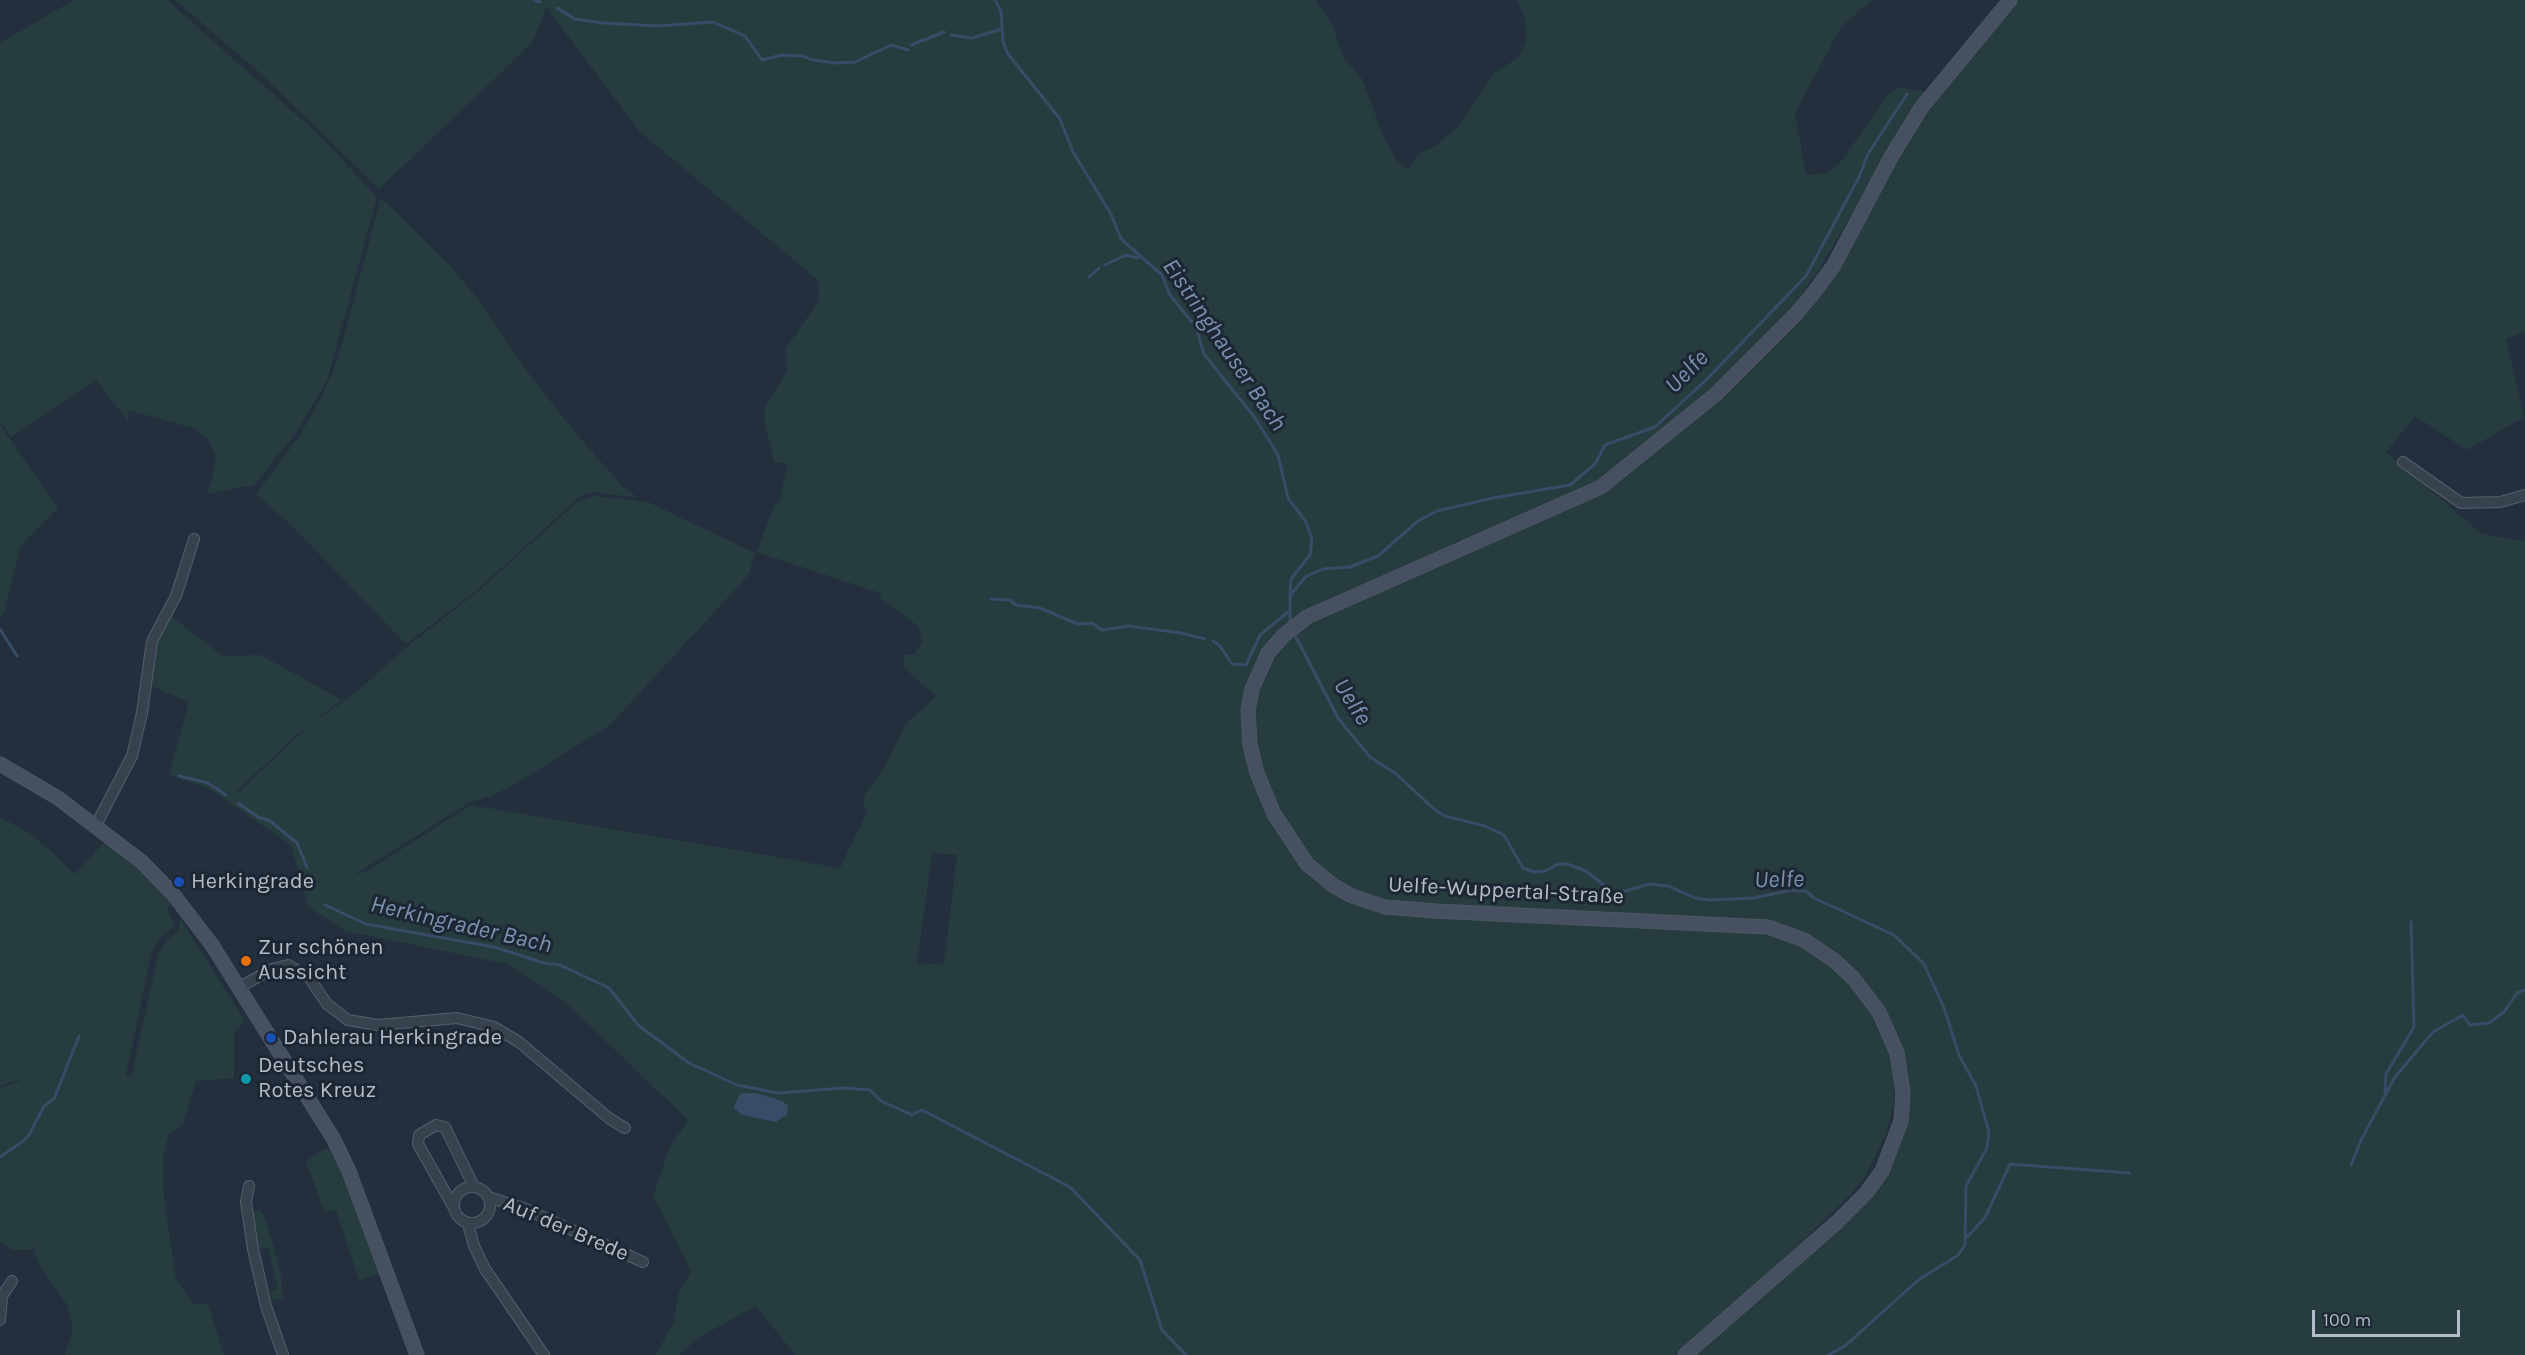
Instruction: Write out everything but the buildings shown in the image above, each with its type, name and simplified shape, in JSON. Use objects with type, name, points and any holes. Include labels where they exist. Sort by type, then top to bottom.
[{"type":"main road","name":"Uelfe-Wuppertal-Straße","points":[[1685,1355],[1836,1223],[1861,1198],[1882,1171],[1901,1121],[1903,1084],[1895,1046],[1875,1006],[1844,969],[1825,954],[1804,940],[1768,927],[1425,910],[1385,907],[1352,896],[1334,886],[1307,864],[1274,814],[1259,779],[1250,745],[1248,710],[1252,689],[1268,653],[1284,635],[1307,616],[1601,487],[1716,394],[1796,314],[1815,291],[1834,265],[1891,157],[1921,108],[2010,0]]},
{"type":"main road","points":[[0,764],[58,798],[142,862],[173,894],[240,987],[333,1138],[361,1196],[417,1355]]},
{"type":"street","points":[[2403,462],[2461,503],[2500,502],[2525,495]]},
{"type":"street","points":[[96,825],[132,756],[142,713],[147,658],[152,641],[176,596],[194,539]]},
{"type":"street","points":[[240,987],[272,969],[288,965],[308,976],[327,1004],[348,1020],[378,1025],[457,1018],[494,1027],[519,1042],[610,1119],[625,1128]]},
{"type":"street","name":"Auf der Brede","points":[[544,1355],[485,1269],[474,1245],[468,1224],[460,1218],[418,1144],[419,1135],[436,1125],[445,1127],[474,1187],[488,1197],[523,1208],[643,1263]]},
{"type":"street","points":[[249,1186],[246,1202],[254,1257],[266,1306],[283,1355]]},
{"type":"street","points":[[454,1208],[455,1199],[460,1192],[474,1187]]},
{"type":"street","name":"Auf der Brede","points":[[468,1224],[480,1222],[486,1217],[490,1209],[488,1197]]},
{"type":"street","points":[[0,1320],[2,1296],[12,1281]]},
{"type":"green space","points":[[74,0],[167,0],[318,134],[377,197],[327,381],[295,434],[254,485],[206,494],[211,484],[216,456],[208,439],[196,429],[128,410],[128,421],[96,380],[11,437],[0,421],[0,43]]},
{"type":"green space","points":[[175,0],[1315,0],[1332,24],[1343,57],[1362,79],[1384,138],[1397,161],[1409,170],[1419,154],[1438,144],[1458,126],[1494,73],[1519,57],[1526,42],[1525,19],[1517,0],[1872,0],[1841,27],[1795,113],[1806,175],[1827,173],[1843,159],[1888,94],[1898,88],[1929,92],[1891,148],[1817,273],[1770,337],[1715,392],[1601,483],[1576,497],[1460,546],[1460,538],[1443,552],[1347,597],[1601,487],[1716,394],[1796,314],[1815,291],[1834,265],[1891,157],[1921,108],[2010,0],[2525,0],[2525,332],[2506,339],[2524,417],[2467,450],[2415,416],[2386,452],[2482,534],[2525,541],[2525,1355],[1685,1355],[1836,1223],[1866,1193],[1882,1171],[1901,1121],[1903,1093],[1897,1053],[1879,1012],[1854,979],[1835,961],[1804,940],[1781,930],[1768,927],[1385,907],[1343,891],[1307,864],[1285,834],[1267,800],[1253,758],[1248,710],[1256,675],[1269,651],[1253,674],[1244,710],[1244,741],[1249,772],[1272,825],[1291,852],[1312,875],[1336,892],[1384,908],[1446,916],[1761,928],[1781,931],[1802,941],[1841,969],[1874,1013],[1886,1039],[1893,1069],[1894,1102],[1886,1134],[1865,1177],[1851,1194],[1797,1247],[1675,1355],[795,1355],[756,1306],[698,1338],[679,1355],[655,1355],[674,1323],[678,1295],[691,1271],[653,1196],[670,1147],[688,1120],[563,1000],[507,964],[346,931],[308,907],[291,845],[208,788],[169,775],[189,702],[147,684],[149,658],[153,642],[167,613],[223,656],[261,655],[342,700],[295,736],[236,792],[238,793],[310,725],[355,693],[408,646],[476,593],[578,501],[595,496],[648,502],[755,553],[749,573],[744,580],[610,725],[519,782],[496,794],[469,803],[354,875],[367,871],[471,805],[840,868],[867,812],[863,802],[866,792],[880,775],[906,724],[936,696],[903,667],[904,655],[914,654],[922,642],[919,627],[881,599],[880,593],[757,552],[774,505],[779,502],[788,464],[774,462],[764,419],[765,407],[787,371],[786,348],[819,301],[819,281],[640,132],[546,7],[533,42],[379,189],[260,73]],"holes":[[[932,853],[957,855],[944,963],[917,965]]]},
{"type":"green space","points":[[381,198],[450,265],[478,299],[526,370],[573,430],[622,486],[638,498],[594,492],[582,495],[475,592],[406,644],[294,528],[256,494],[300,435],[322,396],[338,359]]},
{"type":"green space","points":[[0,425],[58,508],[21,546],[4,612],[0,618]]},
{"type":"green space","points":[[0,817],[34,836],[75,874],[106,840],[137,866],[171,903],[167,909],[175,925],[158,940],[151,954],[126,1076],[135,1076],[132,1075],[158,954],[168,939],[179,930],[180,918],[245,1021],[234,1032],[234,1078],[196,1081],[183,1124],[169,1135],[163,1155],[163,1190],[176,1280],[195,1305],[208,1303],[224,1355],[65,1355],[73,1330],[67,1305],[40,1266],[33,1251],[37,1242],[31,1250],[11,1250],[0,1241],[0,1087],[31,1076],[0,1086]]},
{"type":"green space","points":[[328,1147],[354,1194],[383,1273],[359,1280],[336,1210],[324,1212],[306,1161]]},
{"type":"green space","points":[[258,1209],[263,1213],[272,1241],[281,1275],[283,1299],[272,1299],[270,1291],[278,1289],[268,1247],[260,1249],[253,1213]]},
{"type":"water","points":[[757,1093],[782,1101],[788,1106],[787,1115],[776,1122],[742,1115],[734,1108],[739,1095]]},
{"type":"waterway","points":[[534,0],[540,2]]},
{"type":"waterway","name":"Eistringhauser Bach","points":[[995,0],[1001,11],[1003,42],[1008,54],[1060,119],[1073,152],[1111,214],[1121,239],[1162,275],[1170,295],[1196,327],[1204,354],[1255,418],[1278,455],[1288,498],[1306,522],[1312,540],[1310,555],[1291,579],[1290,596]]},
{"type":"waterway","points":[[557,8],[575,19],[603,23],[658,26],[713,22],[745,36],[762,60],[782,55],[803,56],[812,60],[835,63],[855,62],[891,45],[908,50]]},
{"type":"waterway","points":[[951,35],[972,38],[1002,29]]},
{"type":"waterway","points":[[911,45],[944,32]]},
{"type":"waterway","name":"Uelfe","points":[[1290,622],[1290,596],[1305,577],[1323,569],[1350,567],[1378,556],[1418,521],[1437,511],[1493,498],[1570,485],[1595,464],[1605,445],[1655,427],[1707,379],[1806,276],[1859,177],[1868,154],[1907,94]]},
{"type":"waterway","points":[[1105,265],[1126,255],[1138,258]]},
{"type":"waterway","points":[[1089,277],[1099,268]]},
{"type":"waterway","points":[[991,599],[1010,600],[1016,605],[1040,608],[1078,624],[1092,623],[1102,630],[1129,626],[1181,633],[1205,639]]},
{"type":"waterway","points":[[1213,641],[1220,646],[1232,664],[1246,665],[1260,635],[1288,612]]},
{"type":"waterway","name":"Herkingrader Bach","points":[[0,629],[17,656]]},
{"type":"waterway","name":"Uelfe","points":[[1296,637],[1338,718],[1370,757],[1395,773],[1435,810],[1445,816],[1485,826],[1504,835],[1523,868],[1534,872],[1545,871],[1558,864],[1567,864],[1586,871],[1612,892],[1619,893],[1649,884],[1668,886],[1695,898],[1709,900],[1753,898],[1792,890],[1806,891],[1814,898],[1894,935],[1924,964],[1944,1008],[1959,1055],[1976,1086],[1989,1132],[1987,1148],[1966,1186],[1965,1245],[1958,1255],[1917,1281],[1845,1346],[1828,1355]]},
{"type":"waterway","name":"Herkingrader Bach","points":[[179,776],[208,783],[226,795]]},
{"type":"waterway","name":"Herkingrader Bach","points":[[238,803],[258,817],[270,821],[297,843],[307,867]]},
{"type":"waterway","name":"Herkingrader Bach","points":[[325,905],[366,924],[494,947],[544,963],[560,965],[609,988],[638,1025],[689,1063],[737,1085],[778,1093],[844,1088],[870,1090],[881,1101],[912,1115],[922,1110],[1070,1187],[1140,1260],[1162,1330],[1186,1355]]},
{"type":"waterway","points":[[2385,1092],[2386,1074],[2414,1027],[2411,922]]},
{"type":"waterway","points":[[2351,1165],[2362,1138],[2395,1077],[2433,1032],[2463,1015],[2470,1025],[2489,1023],[2504,1012],[2517,993],[2525,990]]},
{"type":"waterway","points":[[0,1157],[29,1135],[44,1106],[54,1099],[79,1036]]},
{"type":"waterway","points":[[1965,1239],[1985,1218],[2010,1164],[2129,1173]]},
{"type":"place","name":"Herkingrade","points":[[179,882]]},
{"type":"place","name":"Zur schönen Aussicht","points":[[246,961]]},
{"type":"place","name":"Dahlerau Herkingrade","points":[[271,1038]]},
{"type":"place","name":"Deutsches Rotes Kreuz","points":[[246,1079]]}]
